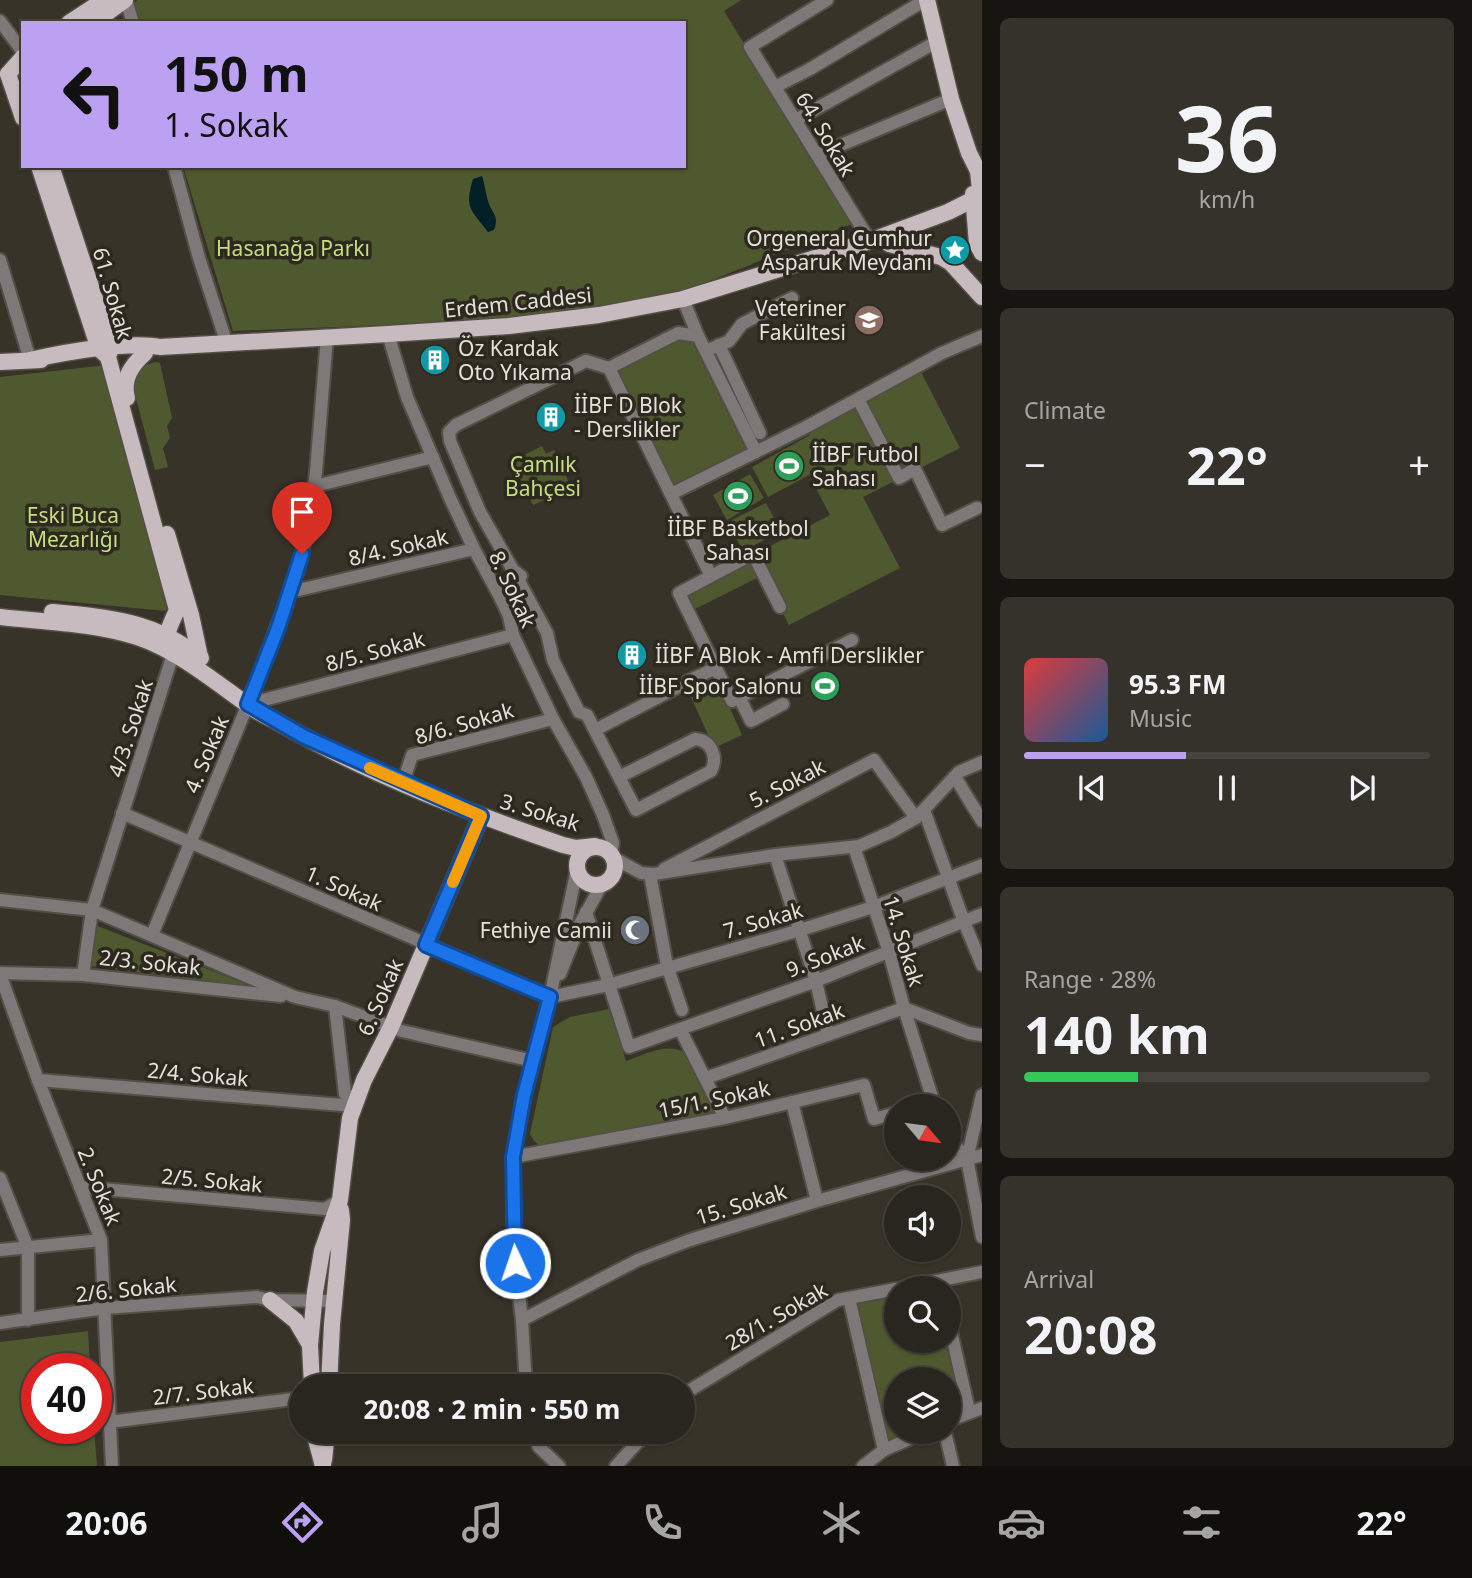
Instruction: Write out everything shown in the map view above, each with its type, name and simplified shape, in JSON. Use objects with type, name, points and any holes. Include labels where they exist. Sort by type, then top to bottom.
[{"type":"main road","points":[[72,21],[104,0]]},
{"type":"main road","points":[[96,21],[126,0]]},
{"type":"main road","points":[[926,0],[951,99],[970,153],[978,202],[977,244],[982,253]]},
{"type":"main road","points":[[21,61],[13,77],[21,110]]},
{"type":"main road","name":"61. Sokak","points":[[40,168],[106,351]]},
{"type":"main road","name":"61. Sokak","points":[[52,168],[106,351]]},
{"type":"main road","points":[[889,244],[952,220],[978,202]]},
{"type":"main road","name":"Erdem Caddesi","points":[[0,362],[55,361],[144,344],[160,346],[387,334],[509,326],[599,316],[683,299],[870,240],[978,202]]},
{"type":"main road","name":"Erdem Caddesi","points":[[870,240],[941,257],[951,263],[982,297]]},
{"type":"main road","name":"Erdem Caddesi","points":[[106,351],[145,353],[160,346]]},
{"type":"main road","points":[[106,351],[177,610],[166,635],[167,646],[173,654]]},
{"type":"main road","points":[[145,353],[130,369],[125,390],[191,615],[200,657]]},
{"type":"main road","name":"3. Sokak","points":[[0,607],[123,620],[148,626],[200,657],[248,704]]},
{"type":"main road","name":"3. Sokak","points":[[0,617],[119,632],[154,643],[303,736],[403,783],[481,816],[562,845],[607,852]]},
{"type":"main road","name":"3. Sokak","points":[[481,816],[569,860],[584,880],[596,885],[602,884]]},
{"type":"main road","name":"6. Sokak","points":[[311,1374],[310,1345],[315,1296],[322,1251],[340,1200],[350,1118],[481,816]]},
{"type":"main road","points":[[577,869],[579,856],[589,848],[607,852],[615,871],[602,884]]},
{"type":"main road","name":"6. Sokak","points":[[331,1374],[334,1296],[342,1220],[340,1200]]},
{"type":"main road","points":[[264,1298],[296,1321],[310,1345]]},
{"type":"main road","points":[[317,1444],[323,1466]]},
{"type":"main road","points":[[323,1466],[326,1444]]},
{"type":"street","points":[[126,0],[132,21]]},
{"type":"street","name":"64. Sokak","points":[[827,0],[750,47],[870,240]]},
{"type":"street","points":[[775,87],[821,63],[926,0]]},
{"type":"street","points":[[0,21],[21,49]]},
{"type":"street","points":[[796,120],[938,41]]},
{"type":"street","points":[[817,155],[951,99]]},
{"type":"street","points":[[175,168],[199,258],[226,341]]},
{"type":"street","points":[[0,260],[30,360]]},
{"type":"street","points":[[683,299],[698,336],[712,348],[760,433]]},
{"type":"street","points":[[712,348],[729,341],[742,324],[792,299]]},
{"type":"street","points":[[609,368],[678,333],[698,336]]},
{"type":"street","name":"8. Sokak","points":[[387,334],[407,397],[474,549],[509,616],[513,635],[553,719],[586,777],[606,822],[613,843],[607,852]]},
{"type":"street","points":[[671,494],[942,353],[982,336]]},
{"type":"street","name":"4. Sokak","points":[[152,935],[248,704],[290,592],[309,524],[327,337]]},
{"type":"street","points":[[712,348],[756,452]]},
{"type":"street","points":[[619,776],[695,739],[709,745],[714,754],[715,763],[711,771],[636,810],[587,715],[579,712],[553,660],[547,633],[480,512],[450,441],[449,432],[456,425],[586,360],[609,368],[711,576]]},
{"type":"street","points":[[858,399],[900,478],[915,469],[942,525],[977,508]]},
{"type":"street","points":[[314,486],[433,457]]},
{"type":"street","name":"8/4. Sokak","points":[[290,592],[474,549]]},
{"type":"street","points":[[780,607],[753,554],[679,593],[732,701],[852,640]]},
{"type":"street","points":[[500,597],[518,579]]},
{"type":"street","points":[[509,616],[531,604]]},
{"type":"street","name":"8/5. Sokak","points":[[248,704],[513,635]]},
{"type":"street","name":"4/3. Sokak","points":[[92,910],[173,654]]},
{"type":"street","points":[[595,730],[716,668]]},
{"type":"street","points":[[739,697],[751,721],[783,704]]},
{"type":"street","name":"8/6. Sokak","points":[[403,783],[412,755],[553,719]]},
{"type":"street","name":"5. Sokak","points":[[652,874],[874,760],[920,814]]},
{"type":"street","points":[[682,1010],[667,966],[652,874],[775,855],[854,847],[891,832],[920,814],[959,772],[982,762]]},
{"type":"street","points":[[955,777],[982,821]]},
{"type":"street","name":"1. Sokak","points":[[122,813],[550,997]]},
{"type":"street","points":[[920,814],[949,878],[982,965]]},
{"type":"street","name":"14. Sokak","points":[[854,847],[889,952],[904,1008],[982,1035]]},
{"type":"street","name":"3. Sokak","points":[[607,852],[641,873],[652,874]]},
{"type":"street","points":[[775,855],[816,981],[828,1034]]},
{"type":"street","name":"7. Sokak","points":[[550,997],[608,985],[800,930],[873,907],[982,866]]},
{"type":"street","points":[[525,1374],[513,1243],[513,1157],[577,869]]},
{"type":"street","points":[[550,997],[586,912],[602,884]]},
{"type":"street","name":"2/3. Sokak","points":[[0,900],[92,910],[295,997]]},
{"type":"street","points":[[83,975],[92,910]]},
{"type":"street","name":"9. Sokak","points":[[586,912],[629,1047],[816,981],[982,915]]},
{"type":"street","name":"2/3. Sokak","points":[[0,973],[83,975],[295,997],[335,1006],[391,1027],[533,1061]]},
{"type":"street","name":"2. Sokak","points":[[0,973],[38,1080],[101,1240],[107,1353]]},
{"type":"street","points":[[335,1006],[345,1094],[356,1102]]},
{"type":"street","points":[[904,1008],[931,1094]]},
{"type":"street","name":"11. Sokak","points":[[706,1078],[904,1008]]},
{"type":"street","points":[[680,1029],[725,1118]]},
{"type":"street","name":"2/4. Sokak","points":[[38,1080],[356,1102]]},
{"type":"street","name":"15/1. Sokak","points":[[513,1157],[725,1118],[864,1085],[874,1119],[884,1116]]},
{"type":"street","points":[[982,1096],[967,1159],[982,1237]]},
{"type":"street","points":[[792,1102],[817,1201]]},
{"type":"street","points":[[961,1152],[967,1159]]},
{"type":"street","name":"15. Sokak","points":[[522,1320],[638,1260],[690,1240],[982,1155]]},
{"type":"street","points":[[0,1178],[28,1248],[28,1320]]},
{"type":"street","name":"2/5. Sokak","points":[[79,1188],[325,1209],[340,1200]]},
{"type":"street","points":[[0,1250],[101,1240]]},
{"type":"street","name":"28/1. Sokak","points":[[961,1278],[982,1272]]},
{"type":"street","name":"28/1. Sokak","points":[[695,1387],[838,1300],[884,1292]]},
{"type":"street","name":"2/6. Sokak","points":[[0,1323],[105,1308],[334,1296]]},
{"type":"street","points":[[849,1298],[884,1450]]},
{"type":"street","points":[[958,1353],[975,1410]]},
{"type":"street","name":"2/7. Sokak","points":[[112,1422],[289,1400]]},
{"type":"street","name":"2. Sokak","points":[[110,1444],[112,1466]]},
{"type":"street","points":[[538,1444],[545,1466]]},
{"type":"street","points":[[617,1466],[636,1444]]},
{"type":"street","points":[[863,1466],[884,1450],[898,1444]]},
{"type":"street","points":[[948,1444],[953,1466]]},
{"type":"street","points":[[539,1447],[559,1466]]},
{"type":"green space","name":"Hasanağa Parkı","points":[[138,0],[741,0],[724,11],[854,223],[680,293],[597,309],[509,320],[233,331],[184,168],[686,168],[686,21],[139,21],[134,3]]},
{"type":"green space","points":[[678,333],[698,336],[756,452],[671,494],[609,368]]},
{"type":"green space","points":[[156,362],[160,363],[172,418],[167,426],[170,438],[163,448],[168,467],[155,470],[134,385],[138,371]]},
{"type":"green space","name":"Eski Buca Mezarlığı","points":[[107,365],[168,601],[166,611],[0,595],[0,377]]},
{"type":"green space","points":[[918,366],[960,448],[863,497],[900,568],[789,625],[763,575],[689,612],[679,593],[830,515],[809,475],[768,497],[752,467],[810,435],[806,427]]},
{"type":"green space","name":"Çamlık Bahçesi","points":[[542,446],[546,454],[554,450],[571,487],[533,505],[512,461]]},
{"type":"green space","name":"İİBF Basketbol Sahası","points":[[750,474],[764,498],[727,520],[713,495]]},
{"type":"green space","points":[[766,503],[781,531],[743,551],[728,522]]},
{"type":"green space","points":[[718,682],[742,735],[714,748],[690,695]]},
{"type":"green space","points":[[95,925],[251,986],[89,966]]},
{"type":"green space","points":[[609,1009],[626,1061],[665,1049],[680,1050],[687,1054],[714,1113],[540,1146],[530,1134],[553,1027],[570,1017]]},
{"type":"green space","points":[[884,1291],[884,1353],[952,1353],[956,1367],[884,1367],[884,1444],[898,1444],[884,1450],[849,1298]]},
{"type":"green space","points":[[88,1331],[89,1353],[21,1353],[21,1444],[95,1444],[97,1466],[0,1466],[0,1342]]},
{"type":"green space","points":[[961,1384],[969,1411],[961,1415]]},
{"type":"water","points":[[482,176],[496,219],[494,230],[488,232],[473,213],[469,203],[473,179]]},
{"type":"slow traffic","points":[[370,768],[481,816],[453,882]]},
{"type":"place","name":"Orgeneral Cumhur Asparuk Meydanı","points":[[955,250]]},
{"type":"place","name":"Veteriner Fakültesi","points":[[869,320]]},
{"type":"place","name":"Öz Kardak Oto Yıkama","points":[[435,360]]},
{"type":"place","name":"İİBF D Blok - Derslikler","points":[[551,417]]},
{"type":"place","name":"İİBF Futbol Sahası","points":[[789,466]]},
{"type":"place","name":"İİBF Basketbol Sahası","points":[[738,496]]},
{"type":"place","name":"İİBF A Blok - Amfi Derslikler","points":[[632,655]]},
{"type":"place","name":"İİBF Spor Salonu","points":[[825,686]]},
{"type":"place","name":"Fethiye Camii","points":[[635,930]]},
{"type":"route","points":[[302,554],[278,628],[248,704],[303,736],[481,816],[426,945],[550,997],[524,1095],[513,1157],[515,1263]]}]
